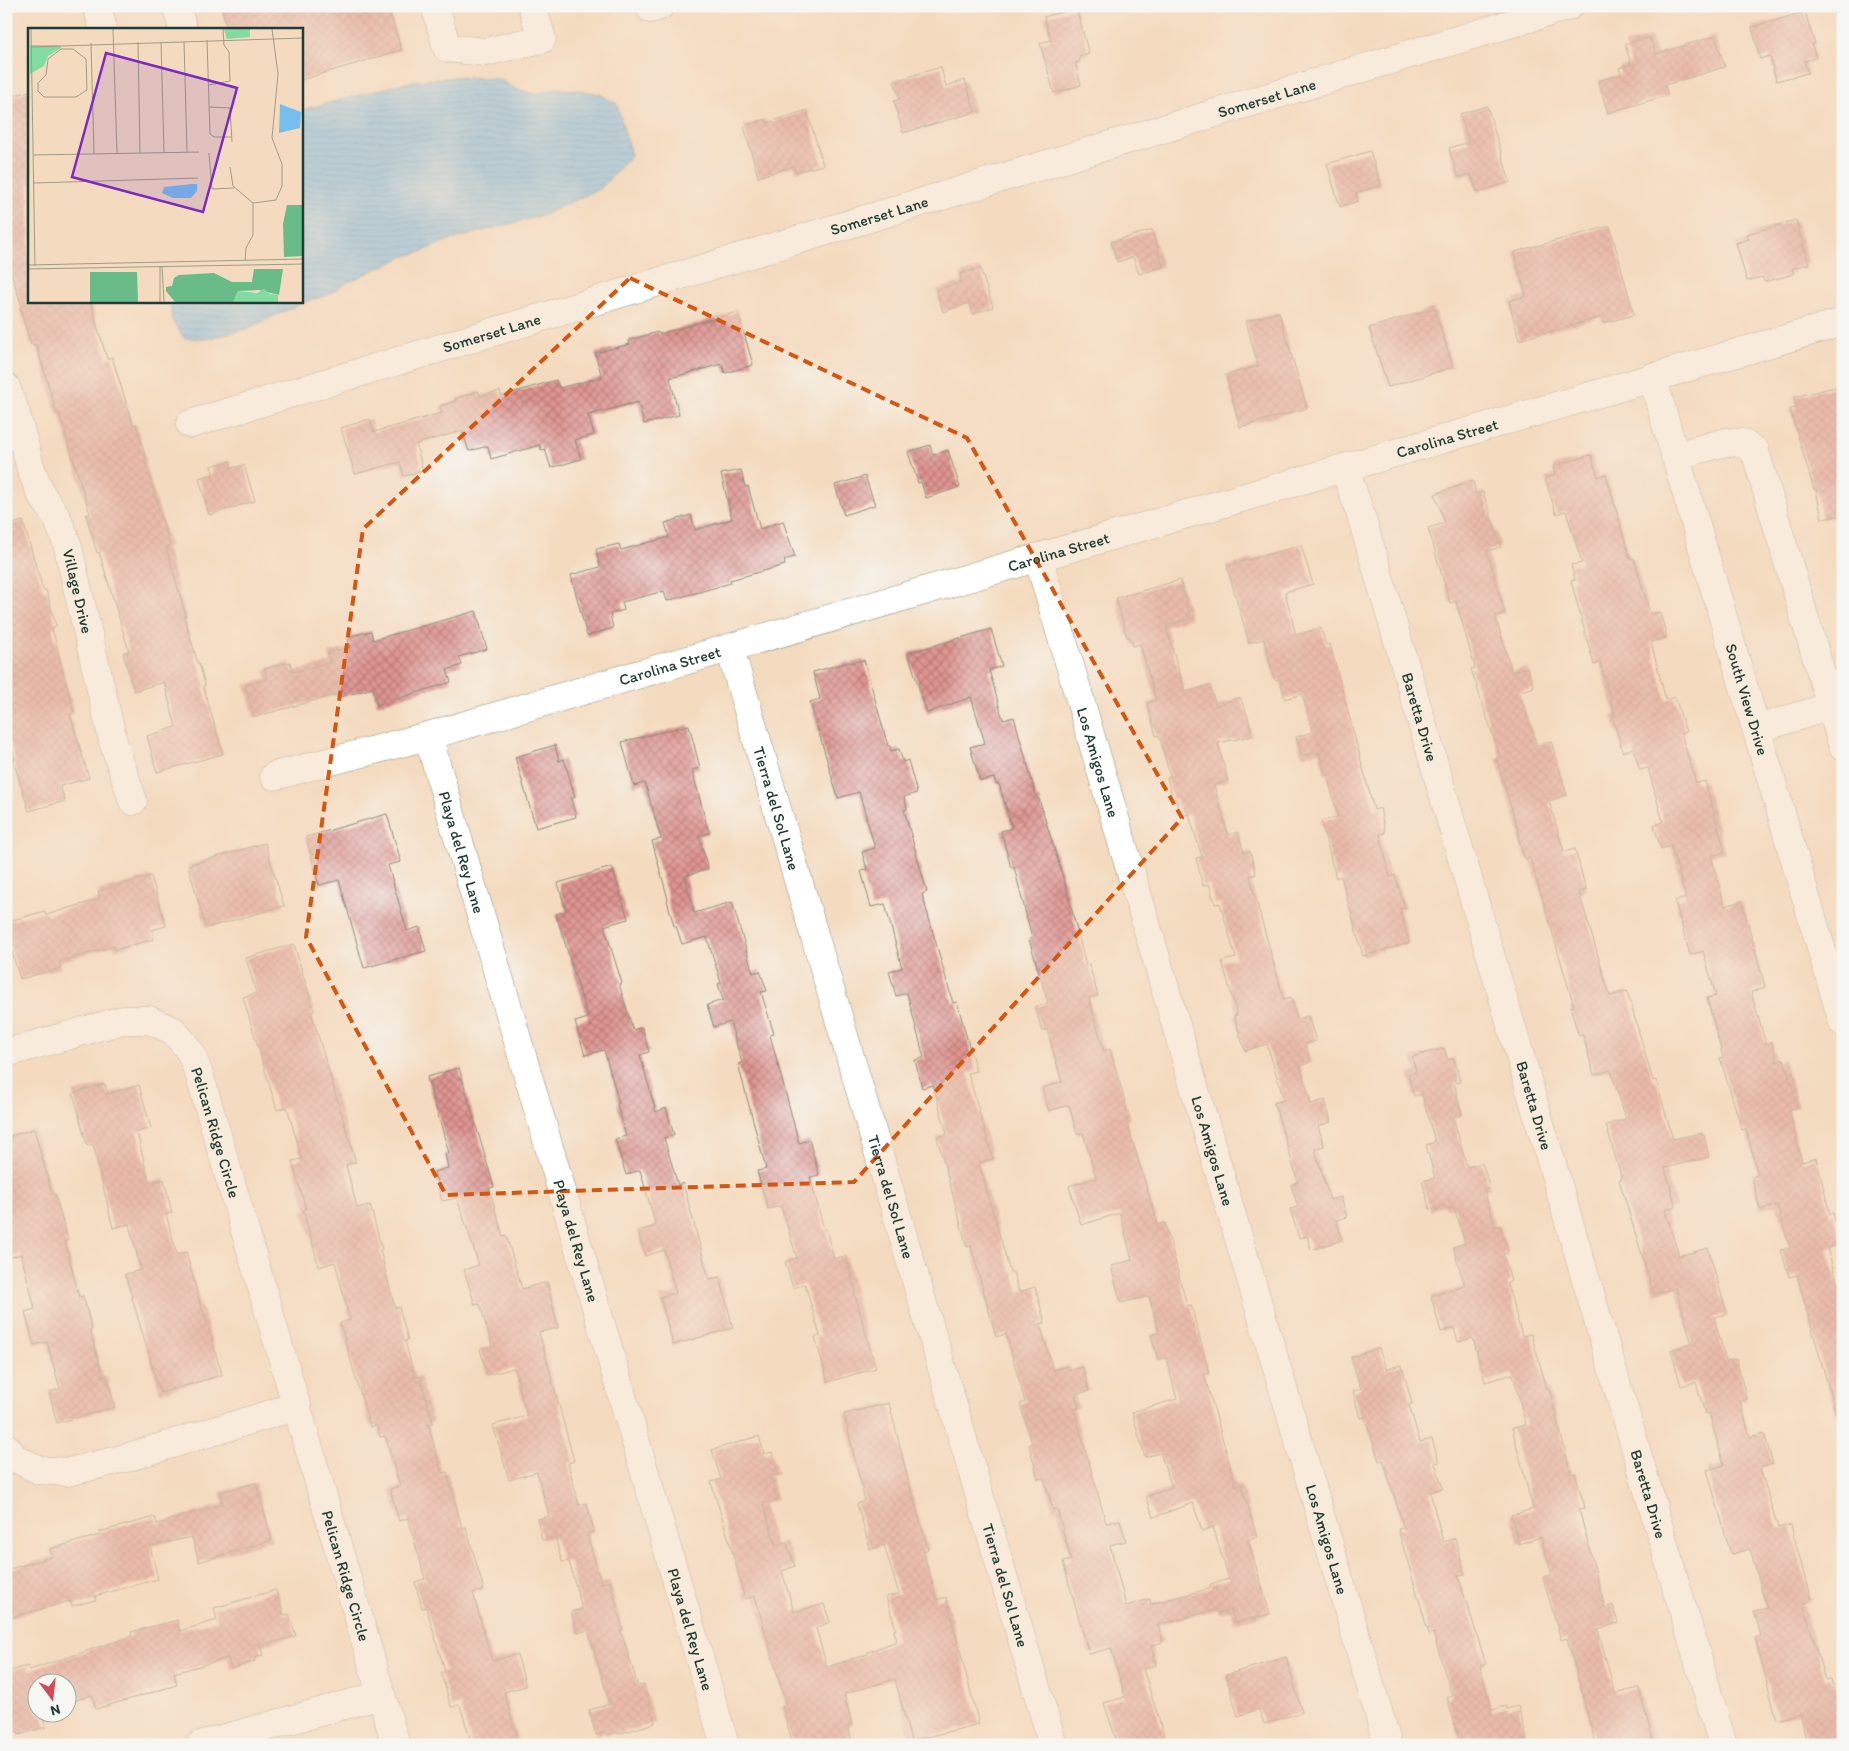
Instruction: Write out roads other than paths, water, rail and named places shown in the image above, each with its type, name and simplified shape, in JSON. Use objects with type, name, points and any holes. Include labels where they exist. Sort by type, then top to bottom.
[{"type":"street","points":[[97,6],[104,28]]},
{"type":"street","points":[[176,6],[183,28]]},
{"type":"street","points":[[435,6],[448,48],[485,52],[542,40],[532,6]]},
{"type":"street","points":[[650,6],[651,9],[660,6]]},
{"type":"street","name":"Somerset Lane","points":[[190,424],[1569,6]]},
{"type":"street","name":"Carolina Street","points":[[274,776],[428,736],[730,649],[1843,322]]},
{"type":"street","name":"South View Drive","points":[[1652,378],[1843,1022]]},
{"type":"street","name":"Village Drive","points":[[6,386],[31,469],[41,494],[57,518],[67,543],[113,741],[133,801]]},
{"type":"street","points":[[1675,456],[1726,442],[1742,443],[1755,451],[1843,746]]},
{"type":"street","name":"Baretta Drive","points":[[1345,468],[1723,1745]]},
{"type":"street","name":"Los Amigos Lane","points":[[1038,557],[1388,1745]]},
{"type":"street","name":"Tierra del Sol Lane","points":[[730,649],[1053,1745]]},
{"type":"street","points":[[1756,729],[1831,706]]},
{"type":"street","name":"Playa del Rey Lane","points":[[428,736],[725,1745]]},
{"type":"street","name":"Pelican Ridge Circle","points":[[6,1053],[123,1020],[149,1020],[174,1032],[191,1053],[200,1077],[396,1745]]},
{"type":"street","points":[[6,1447],[15,1458],[39,1470],[68,1472],[122,1458],[297,1406]]},
{"type":"street","points":[[200,1745],[381,1696]]},
{"type":"water","points":[[455,77],[499,79],[516,89],[535,94],[556,89],[600,94],[617,104],[631,155],[601,188],[543,215],[443,242],[424,251],[403,257],[346,283],[328,295],[307,301],[246,329],[206,339],[184,338],[172,320],[170,302],[302,302],[302,110],[413,81]]}]
